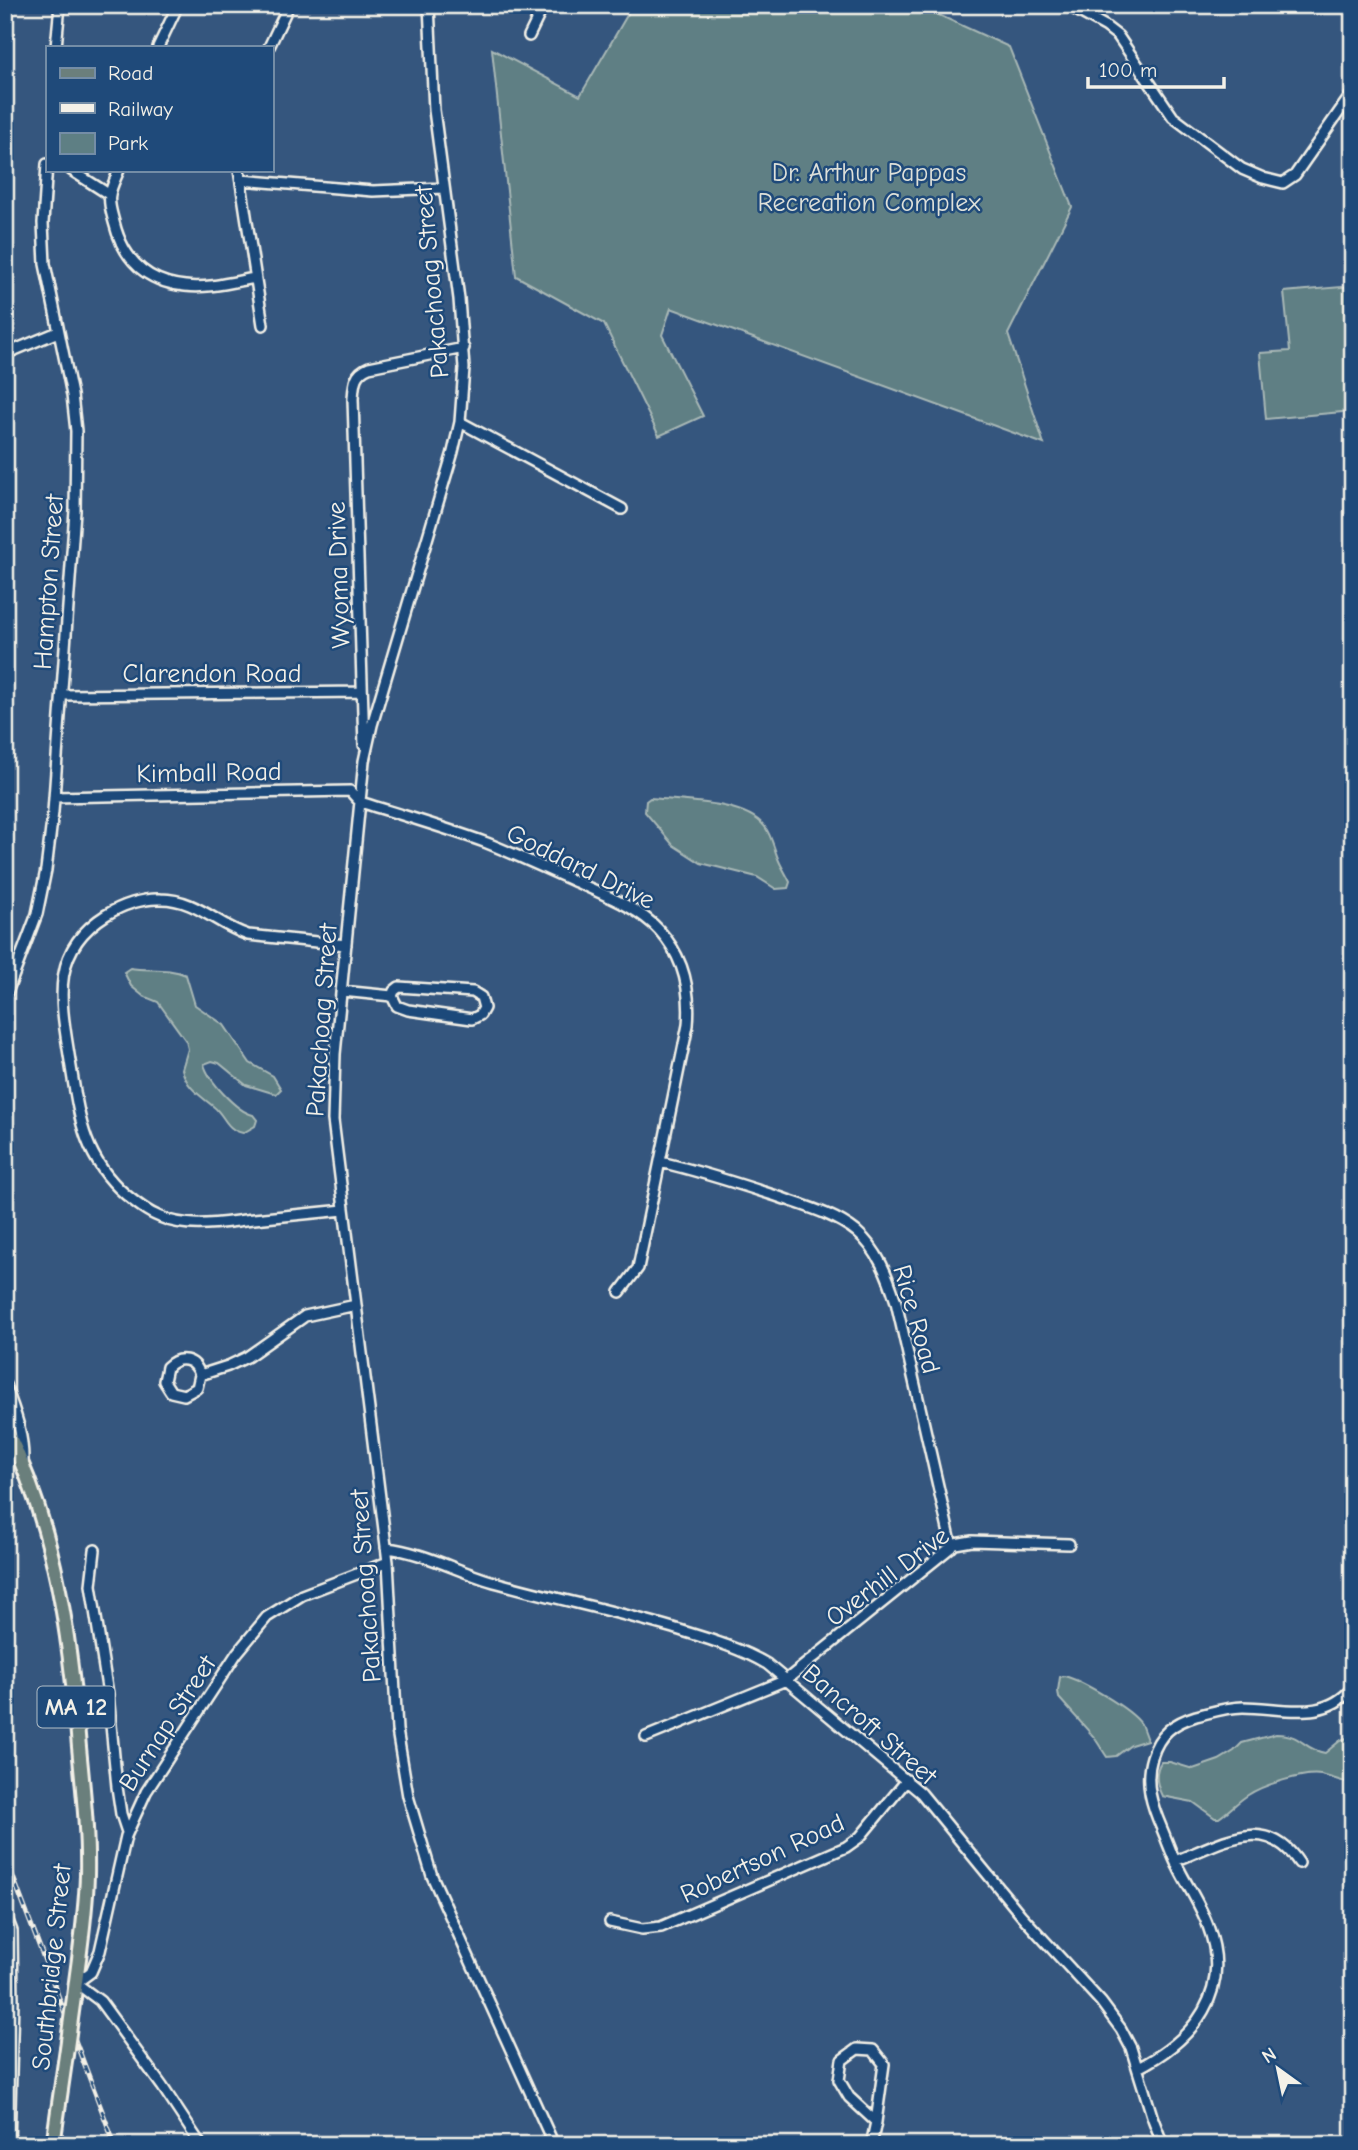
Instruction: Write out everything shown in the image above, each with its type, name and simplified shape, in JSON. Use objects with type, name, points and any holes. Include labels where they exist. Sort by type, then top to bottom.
[{"type":"main road","name":"Southbridge Street","points":[[5,1427],[23,1466],[46,1533],[58,1580],[74,1683],[86,1830],[85,1915],[52,2145]]},
{"type":"street","points":[[56,46],[60,5]]},
{"type":"street","points":[[158,46],[178,5]]},
{"type":"street","points":[[269,46],[289,5]]},
{"type":"street","name":"Pakachoag Street","points":[[429,5],[434,110],[464,348],[460,422],[372,725],[364,761],[333,1098],[334,1131],[388,1563],[397,1730],[405,1782],[419,1836],[442,1900],[554,2145]]},
{"type":"street","points":[[529,36],[544,5]]},
{"type":"street","points":[[1067,5],[1078,8],[1118,36],[1173,117],[1242,169],[1278,183],[1287,181],[1304,164],[1353,92]]},
{"type":"street","name":"Hampton Street","points":[[5,998],[40,901],[54,797],[75,511],[76,431],[72,395],[44,264],[47,172]]},
{"type":"street","points":[[74,172],[110,195]]},
{"type":"street","points":[[118,172],[110,195],[113,217],[130,260],[153,276],[177,285],[194,287],[255,278]]},
{"type":"street","points":[[263,325],[240,175],[373,191],[444,188]]},
{"type":"street","points":[[5,354],[58,332]]},
{"type":"street","name":"Wyoma Drive","points":[[364,761],[354,388],[358,374],[369,367],[464,348]]},
{"type":"street","points":[[460,422],[621,509]]},
{"type":"street","name":"Clarendon Road","points":[[62,695],[362,692]]},
{"type":"street","name":"Kimball Road","points":[[54,797],[350,790],[360,802]]},
{"type":"street","name":"Goddard Drive","points":[[360,802],[488,844],[620,903],[648,920],[664,935],[683,972],[688,992],[689,1014],[638,1268],[620,1292]]},
{"type":"street","points":[[344,1210],[191,1224],[162,1218],[134,1201],[99,1167],[86,1141],[79,1118],[61,998],[66,962],[85,931],[111,912],[148,900],[173,900],[190,904],[248,935],[346,945]]},
{"type":"street","points":[[399,987],[473,992],[481,998],[484,1008],[480,1015],[472,1019],[408,1010],[397,1006],[392,996],[399,987]]},
{"type":"street","points":[[342,990],[392,996]]},
{"type":"street","name":"Rice Road","points":[[660,1162],[707,1173],[820,1211],[856,1232],[870,1247],[884,1270],[896,1302],[952,1547]]},
{"type":"street","points":[[200,1375],[247,1357],[305,1316],[356,1305]]},
{"type":"street","points":[[179,1359],[193,1363],[200,1375],[197,1388],[184,1395],[171,1392],[164,1381],[167,1367],[179,1359]]},
{"type":"street","points":[[5,1385],[20,1426],[23,1466]]},
{"type":"street","name":"Overhill Drive","points":[[646,1737],[786,1680],[952,1547],[967,1541],[1069,1544]]},
{"type":"street","name":"Bancroft Street","points":[[386,1548],[410,1552],[487,1580],[585,1604],[711,1640],[757,1658],[786,1680],[843,1730],[907,1780],[926,1799],[1021,1915],[1101,2002],[1125,2035],[1163,2145]]},
{"type":"street","points":[[95,1550],[91,1585],[117,1787],[127,1832]]},
{"type":"street","name":"Burnap Street","points":[[76,1983],[91,1972],[100,1951],[127,1832],[146,1792],[237,1653],[262,1622],[293,1600],[388,1563]]},
{"type":"street","points":[[1138,2068],[1188,2033],[1204,2011],[1213,1987],[1215,1962],[1210,1931],[1175,1861],[1154,1811],[1148,1785],[1153,1755],[1159,1741],[1168,1729],[1187,1719],[1231,1708],[1295,1712],[1321,1709],[1341,1699],[1353,1687]]},
{"type":"street","name":"Robertson Road","points":[[610,1922],[642,1929],[658,1928],[846,1847],[860,1837],[907,1780]]},
{"type":"street","points":[[1175,1861],[1241,1837],[1258,1835],[1274,1838],[1283,1844],[1299,1863]]},
{"type":"street","points":[[5,1913],[12,1931],[13,2001],[7,2129],[9,2145]]},
{"type":"street","points":[[76,1983],[100,2001],[201,2145]]},
{"type":"street","points":[[871,2145],[876,2122],[884,2064],[873,2050],[857,2049],[842,2060],[839,2080],[849,2097],[876,2122]]},
{"type":"green space","name":"Dr. Arthur Pappas Recreation Complex","points":[[633,5],[917,5],[1009,47],[1072,207],[1008,334],[1044,444],[671,308],[662,335],[703,416],[659,436],[604,324],[516,276],[492,49],[580,96]]},
{"type":"green space","points":[[1353,286],[1353,411],[1266,419],[1260,353],[1290,351],[1284,292]]},
{"type":"green space","points":[[650,798],[728,807],[756,818],[770,836],[790,882],[788,888],[776,889],[757,877],[701,863],[673,845],[645,812],[646,801]]},
{"type":"green space","points":[[130,968],[166,970],[186,975],[195,1005],[224,1025],[250,1063],[273,1076],[281,1089],[276,1094],[246,1085],[219,1063],[212,1061],[204,1064],[224,1094],[239,1108],[253,1115],[257,1120],[255,1126],[243,1133],[233,1129],[218,1111],[191,1087],[182,1069],[188,1049],[186,1041],[158,1002],[143,996],[131,986],[124,972]]},
{"type":"green space","points":[[1064,1676],[1117,1703],[1141,1724],[1147,1740],[1131,1745],[1116,1756],[1107,1757],[1094,1737],[1059,1698],[1060,1677]]},
{"type":"green space","points":[[1276,1734],[1292,1736],[1325,1753],[1341,1740],[1353,1736],[1353,1784],[1321,1775],[1294,1777],[1255,1791],[1219,1818],[1193,1802],[1162,1796],[1157,1779],[1161,1762],[1193,1769],[1219,1760],[1242,1743]]},
{"type":"railway","points":[[5,1856],[115,2145]]}]
